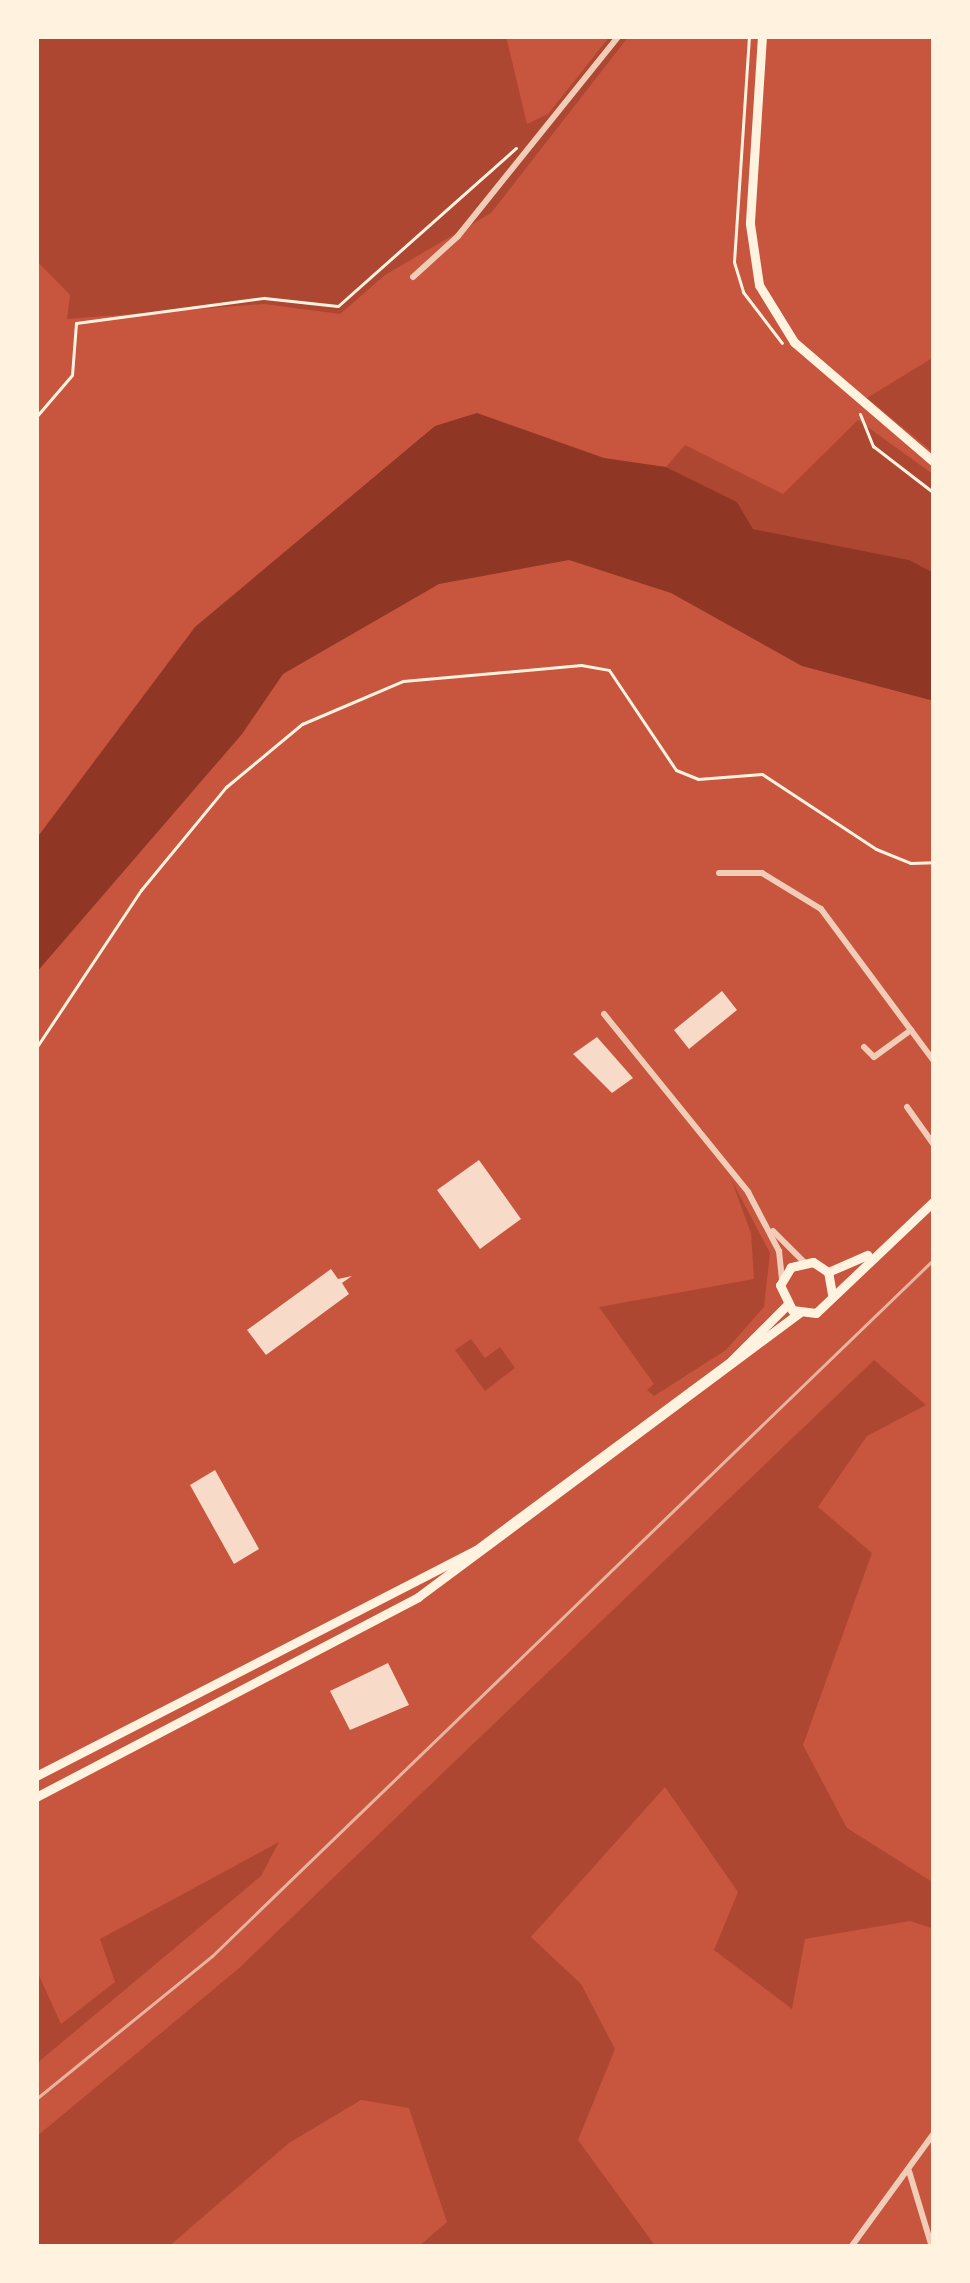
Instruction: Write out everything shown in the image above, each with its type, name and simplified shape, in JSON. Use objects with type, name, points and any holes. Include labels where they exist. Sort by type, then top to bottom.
[{"type":"main road","points":[[762,36],[750,224],[760,285],[794,343],[934,462]]},
{"type":"main road","points":[[36,1797],[262,1681],[480,1557],[799,1313],[824,1308],[832,1294],[934,1202]]},
{"type":"main road","points":[[799,1313],[787,1305],[782,1278],[805,1262],[828,1272],[887,1243]]},
{"type":"main road","points":[[828,1272],[832,1294]]},
{"type":"main road","points":[[36,1776],[476,1550],[731,1360],[787,1305]]},
{"type":"street","points":[[413,277],[529,150],[620,36]]},
{"type":"street","points":[[719,873],[762,873],[821,909],[934,1061]]},
{"type":"street","points":[[604,1014],[705,1135],[767,1224],[805,1262]]},
{"type":"street","points":[[864,1046],[874,1057],[911,1030]]},
{"type":"street","points":[[907,1107],[934,1145]]},
{"type":"street","points":[[767,1224],[782,1278]]},
{"type":"street","points":[[851,2247],[934,2133]]},
{"type":"street","points":[[909,2171],[932,2247]]},
{"type":"path","points":[[748,36],[736,273],[771,333],[789,350]]},
{"type":"path","points":[[36,417],[72,375],[76,323],[264,298],[338,306],[518,147],[529,150]]},
{"type":"path","points":[[860,413],[872,446],[934,493]]},
{"type":"path","points":[[36,1048],[141,890],[226,787],[302,724],[403,681],[581,665],[609,670],[676,770],[698,779],[762,773],[876,849],[910,863],[934,862]]},
{"type":"shaded area","points":[[36,36],[506,36],[527,124],[548,114],[610,36],[629,36],[491,213],[385,275],[340,314],[264,304],[67,319],[70,295],[36,260]]},
{"type":"shaded area","points":[[934,357],[934,453],[867,398]]},
{"type":"shaded area","points":[[477,413],[604,458],[666,467],[737,502],[753,529],[909,560],[934,573],[934,701],[802,666],[671,593],[569,560],[439,584],[283,674],[242,734],[36,973],[36,839],[195,627],[435,426]]},
{"type":"shaded area","points":[[858,420],[934,475],[934,573],[908,560],[753,529],[737,502],[666,467],[685,445],[783,494]]},
{"type":"shaded area","points":[[731,1179],[770,1253],[764,1307],[726,1350],[654,1396],[647,1390],[654,1384],[599,1307],[754,1279],[751,1233]]},
{"type":"shaded area","points":[[471,1339],[485,1358],[500,1347],[515,1368],[485,1391],[455,1350]]},
{"type":"shaded area","points":[[874,1360],[926,1405],[867,1436],[818,1507],[872,1553],[803,1745],[847,1828],[934,1883],[934,1929],[910,1921],[805,1939],[792,2009],[714,1950],[738,1892],[665,1787],[531,1937],[581,1984],[615,2049],[578,2140],[656,2247],[418,2247],[447,2222],[409,2108],[361,2100],[289,2143],[168,2247],[36,2247],[36,2137],[238,1969]]},
{"type":"shaded area","points":[[279,1842],[261,1876],[36,2064],[36,1969],[61,2024],[115,1982],[100,1939]]},
{"type":"building","points":[[722,991],[737,1010],[689,1049],[674,1030]]},
{"type":"building","points":[[597,1037],[633,1078],[612,1093],[573,1054]]},
{"type":"building","points":[[479,1160],[521,1219],[480,1249],[437,1190]]},
{"type":"building","points":[[331,1269],[338,1279],[352,1276],[342,1283],[349,1294],[266,1355],[247,1330]]},
{"type":"building","points":[[215,1470],[259,1549],[234,1564],[190,1485]]},
{"type":"building","points":[[388,1663],[409,1705],[350,1730],[330,1691]]},
{"type":"railway","points":[[36,2099],[212,1956],[934,1259]]}]
